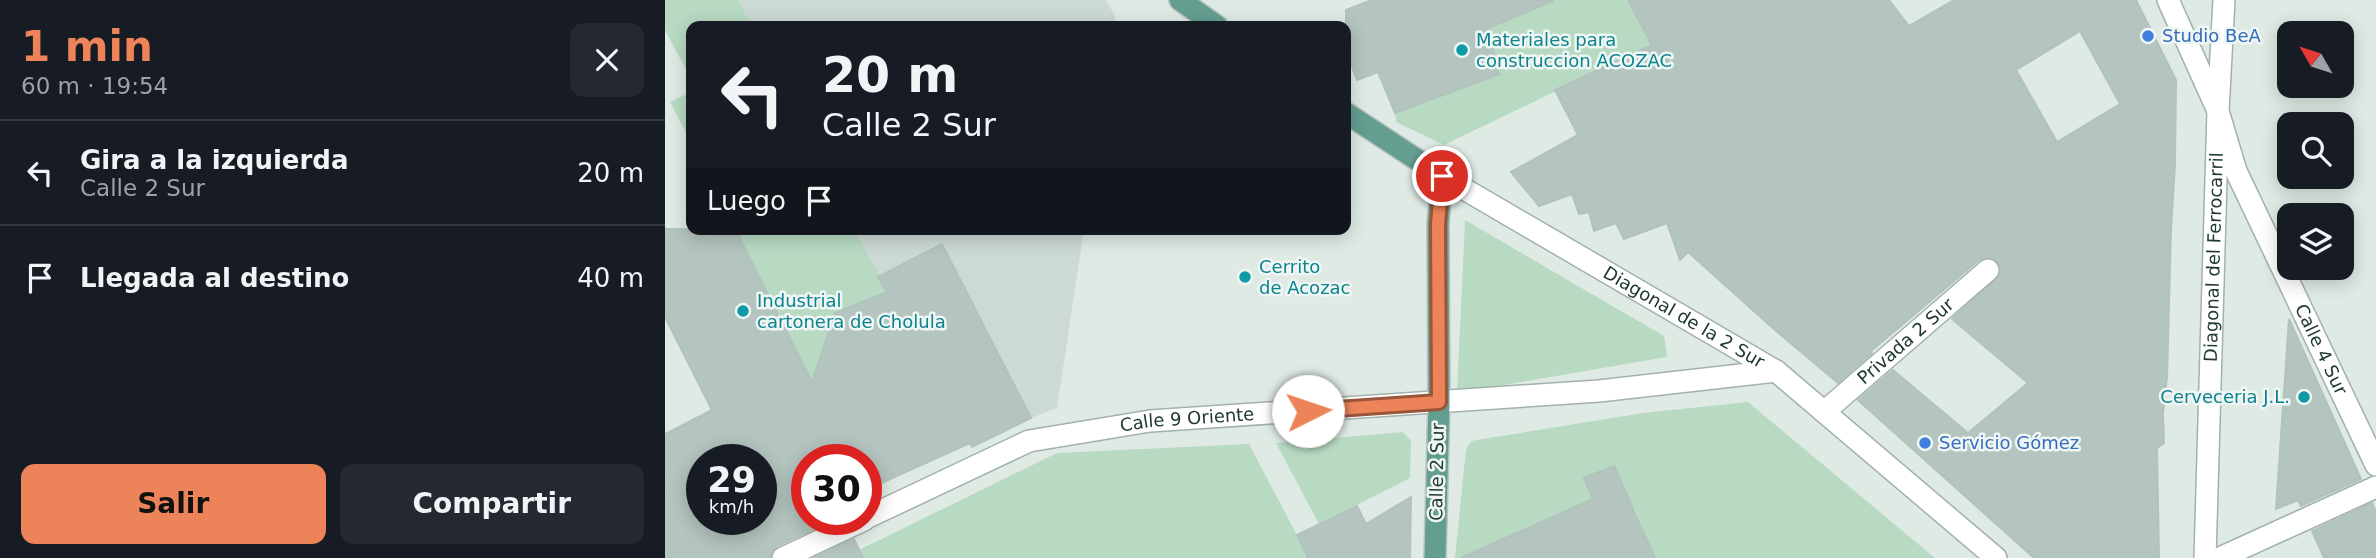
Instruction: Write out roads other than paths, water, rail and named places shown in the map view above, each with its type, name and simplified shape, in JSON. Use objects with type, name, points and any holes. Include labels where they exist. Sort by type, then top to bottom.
[{"type":"main road","points":[[1180,0],[1210,21]]},
{"type":"main road","name":"Diagonal de la 2 Sur","points":[[1351,116],[1442,176]]},
{"type":"main road","name":"Calle 2 Sur","points":[[1435,558],[1439,402],[1438,224],[1442,176]]},
{"type":"street","name":"Calle 4 Sur","points":[[2168,0],[2218,111],[2236,172],[2376,465]]},
{"type":"street","name":"Diagonal del Ferrocarril","points":[[2205,558],[2218,111],[2224,0]]},
{"type":"street","name":"Diagonal de la 2 Sur","points":[[1442,176],[1776,371],[1996,558]]},
{"type":"street","name":"Privada 2 Sur","points":[[1824,412],[1988,270]]},
{"type":"street","name":"Calle 9 Oriente","points":[[882,511],[1029,441],[1150,421],[1692,382],[1776,371]]},
{"type":"street","points":[[2220,558],[2376,487]]},
{"type":"street","name":"Calle 9 Oriente","points":[[783,558],[831,535]]},
{"type":"place","name":"Studio BeA","points":[[2148,36]]},
{"type":"place","name":"Materiales para construccion ACOZAC","points":[[1462,50]]},
{"type":"place","name":"Cerrito de Acozac","points":[[1245,277]]},
{"type":"place","name":"Industrial cartonera de Cholula","points":[[743,311]]},
{"type":"place","name":"Cerveceria J.L.","points":[[2304,397]]},
{"type":"place","name":"Servicio Gómez","points":[[1925,443]]}]
